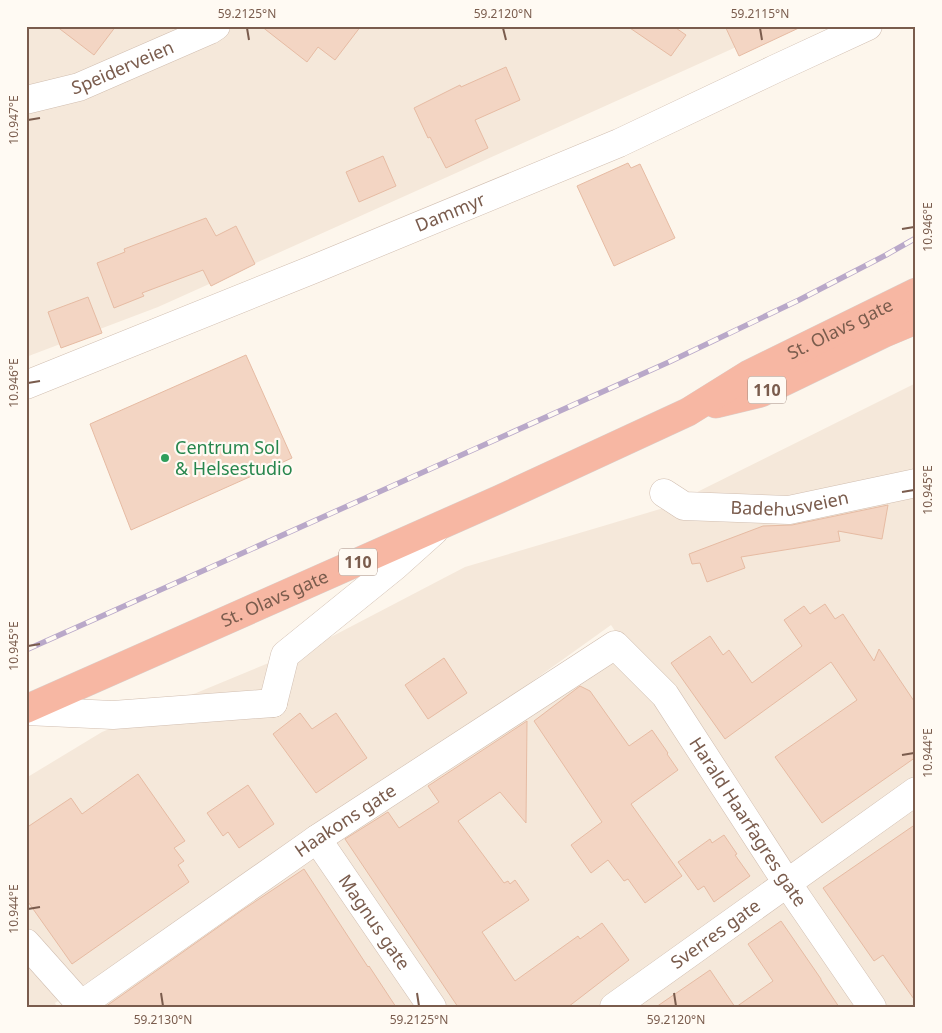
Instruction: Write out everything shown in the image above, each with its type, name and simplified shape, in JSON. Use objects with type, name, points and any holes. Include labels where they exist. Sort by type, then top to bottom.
[{"type":"highway","name":"St. Olavs gate","points":[[26,710],[442,525],[688,412],[749,374],[916,292]]},
{"type":"highway","name":"St. Olavs gate","points":[[688,412],[761,393],[840,354],[916,320]]},
{"type":"street","name":"Speiderveien","points":[[26,100],[79,87],[216,26]]},
{"type":"street","name":"Dammyr","points":[[26,385],[619,143],[868,26]]},
{"type":"street","name":"Badehusveien","points":[[664,493],[684,506],[789,510],[916,483]]},
{"type":"street","points":[[26,710],[113,715],[279,711],[285,655],[395,566],[442,525]]},
{"type":"street","name":"Haakons gate","points":[[83,1006],[317,839],[615,645]]},
{"type":"street","name":"Harald Haarfagres gate","points":[[615,645],[665,695],[787,883],[872,1007]]},
{"type":"street","name":"Sverres gate","points":[[614,1007],[916,791]]},
{"type":"street","name":"Magnus gate","points":[[317,839],[432,1007]]},
{"type":"street","points":[[26,943],[83,1006]]},
{"type":"shaded area","points":[[26,26],[783,26],[158,307],[26,357]]},
{"type":"shaded area","points":[[916,383],[916,790],[788,887],[611,625],[315,837],[55,1003],[57,1007],[26,1007],[26,778],[102,732],[329,638],[465,567],[667,507]]},
{"type":"shaded area","points":[[610,638],[787,898],[916,801],[916,1007],[68,1007]]},
{"type":"building","points":[[56,26],[116,26],[94,55]]},
{"type":"building","points":[[261,26],[361,26],[335,60],[318,47],[307,62]]},
{"type":"building","points":[[627,26],[673,26],[686,35],[671,56]]},
{"type":"building","points":[[725,26],[803,26],[739,56]]},
{"type":"building","points":[[506,67],[520,100],[475,120],[488,148],[446,168],[430,137],[428,138],[414,108],[460,85],[461,87]]},
{"type":"building","points":[[383,156],[396,186],[359,202],[346,172]]},
{"type":"building","points":[[628,163],[631,168],[640,164],[675,238],[614,266],[577,186]]},
{"type":"building","points":[[206,218],[216,236],[236,226],[255,264],[211,286],[203,270],[142,293],[144,296],[114,308],[97,263],[125,252],[124,249]]},
{"type":"building","points":[[88,297],[102,333],[61,348],[48,312]]},
{"type":"building","points":[[246,355],[292,458],[131,530],[90,424]]},
{"type":"building","points":[[888,505],[882,539],[838,531],[840,541],[741,557],[745,568],[707,582],[700,563],[692,564],[689,554],[763,526],[792,525]]},
{"type":"building","points":[[825,604],[835,619],[843,614],[874,661],[879,649],[916,704],[916,757],[822,823],[775,757],[857,700],[831,662],[725,739],[671,663],[710,636],[723,655],[729,650],[752,683],[802,646],[784,620],[804,606],[810,614]]},
{"type":"building","points":[[444,658],[467,693],[428,719],[405,685]]},
{"type":"building","points":[[580,686],[590,691],[629,746],[652,730],[678,770],[631,804],[682,876],[645,903],[628,879],[624,881],[608,860],[591,873],[571,845],[602,822],[534,721]]},
{"type":"building","points":[[300,713],[312,729],[336,713],[367,758],[316,793],[273,734]]},
{"type":"building","points":[[527,721],[526,823],[500,792],[458,821],[504,883],[508,881],[510,884],[515,880],[529,900],[482,932],[515,981],[578,936],[580,939],[602,923],[629,960],[568,1007],[458,1007],[345,839],[388,812],[399,828],[439,802],[428,786]]},
{"type":"building","points":[[138,774],[185,841],[174,848],[184,861],[178,865],[189,882],[72,964],[26,899],[26,828],[71,798],[82,814]]},
{"type":"building","points":[[248,785],[274,824],[239,848],[228,832],[223,836],[207,813]]},
{"type":"building","points":[[916,824],[916,1002],[883,955],[874,961],[823,888]]},
{"type":"building","points":[[724,835],[750,876],[714,902],[704,886],[698,890],[678,862],[710,839],[712,843]]},
{"type":"building","points":[[304,869],[396,1007],[105,1007],[241,911]]},
{"type":"building","points":[[781,921],[839,1007],[736,1007],[773,981],[748,944]]},
{"type":"building","points":[[710,970],[735,1007],[656,1007]]},
{"type":"railway","points":[[26,650],[669,362],[799,300],[916,238]]},
{"type":"place","name":"Centrum Sol & Helsestudio","points":[[165,458]]}]
